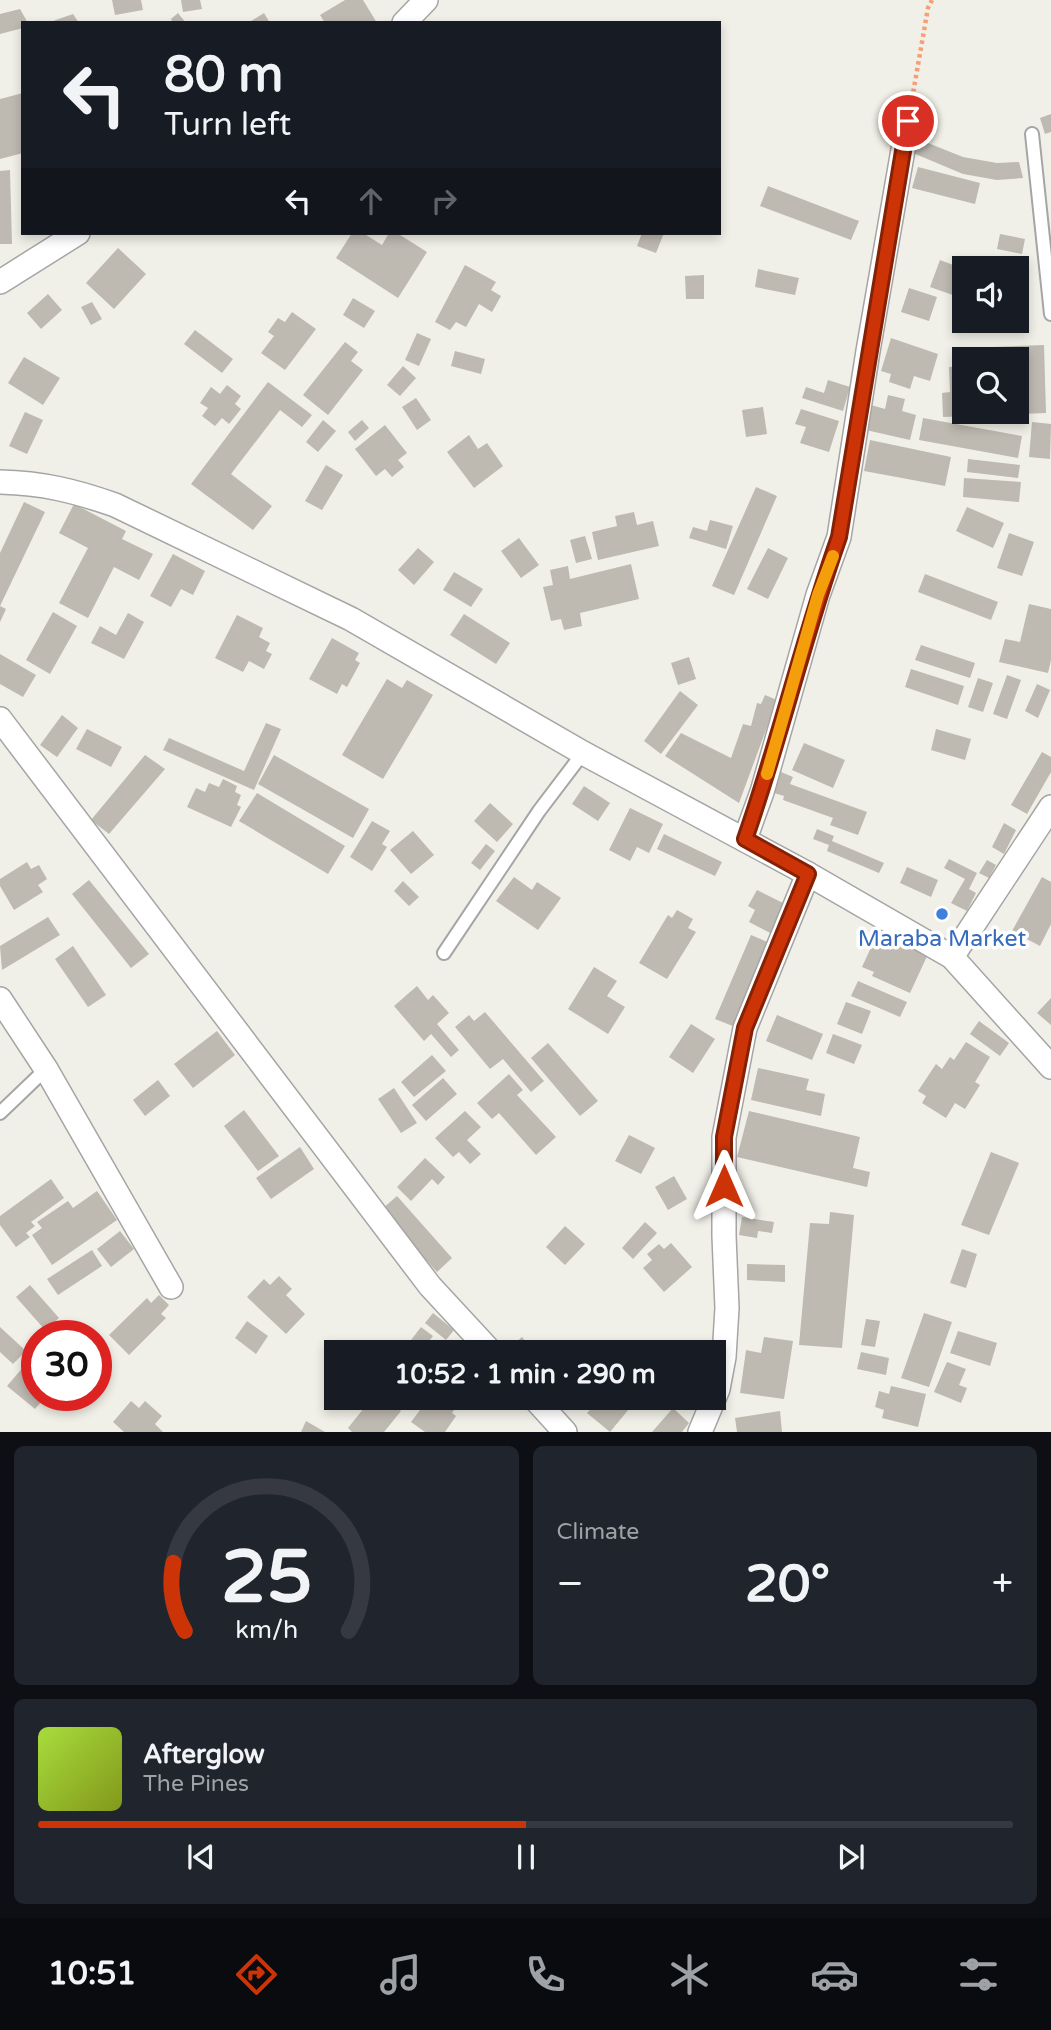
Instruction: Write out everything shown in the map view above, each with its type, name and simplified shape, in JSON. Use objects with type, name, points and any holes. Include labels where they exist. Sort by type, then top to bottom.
[{"type":"street","points":[[406,21],[426,0]]},
{"type":"street","points":[[745,839],[762,792],[818,595],[839,537],[908,121]]},
{"type":"street","points":[[0,282],[75,235]]},
{"type":"street","points":[[0,482],[32,482],[74,490],[115,505],[351,619],[583,753],[745,839],[952,957],[1051,1067]]},
{"type":"street","points":[[0,719],[430,1286],[480,1340]]},
{"type":"street","points":[[952,957],[1051,807]]},
{"type":"street","points":[[700,1432],[718,1389],[724,1357],[727,1308],[724,1137],[742,1042],[745,1028],[808,874]]},
{"type":"street","points":[[0,999],[46,1069],[171,1287]]},
{"type":"street","points":[[545,1410],[565,1432]]},
{"type":"lane","points":[[1032,134],[1051,314]]},
{"type":"lane","points":[[444,953],[539,811],[583,753]]},
{"type":"lane","points":[[0,1113],[46,1069]]},
{"type":"path","points":[[908,121],[928,8],[932,0]]},
{"type":"building","points":[[112,0],[141,0],[143,10],[115,15]]},
{"type":"building","points":[[181,0],[200,0],[202,9],[183,12]]},
{"type":"building","points":[[345,0],[363,0],[376,21],[324,21],[320,15]]},
{"type":"building","points":[[20,9],[27,21],[21,21],[21,29],[0,34],[0,14]]},
{"type":"building","points":[[178,13],[184,21],[172,21]]},
{"type":"building","points":[[264,13],[269,21],[251,21]]},
{"type":"building","points":[[73,14],[78,21],[53,21]]},
{"type":"building","points":[[21,94],[21,154],[0,159],[0,99]]},
{"type":"building","points":[[1051,114],[1051,132],[1045,134],[1040,118]]},
{"type":"building","points":[[918,139],[963,157],[997,163],[1019,162],[1023,178],[997,180],[963,174],[913,153]]},
{"type":"building","points":[[918,167],[980,183],[975,204],[912,188]]},
{"type":"building","points":[[10,170],[12,244],[0,244],[0,171]]},
{"type":"building","points":[[768,186],[859,221],[851,240],[760,206]]},
{"type":"building","points":[[1000,234],[1025,239],[1022,254],[997,249]]},
{"type":"building","points":[[351,235],[366,235],[382,245],[388,235],[400,235],[427,252],[398,298],[336,258]]},
{"type":"building","points":[[641,235],[663,235],[656,253],[637,246]]},
{"type":"building","points":[[118,248],[146,274],[114,309],[86,283]]},
{"type":"building","points":[[940,260],[952,264],[952,295],[930,287]]},
{"type":"building","points":[[465,265],[496,282],[491,290],[501,296],[492,312],[479,304],[466,327],[456,322],[450,330],[435,322]]},
{"type":"building","points":[[758,269],[799,278],[795,295],[755,287]]},
{"type":"building","points":[[704,275],[704,299],[686,299],[685,276]]},
{"type":"building","points":[[909,288],[937,297],[929,321],[901,312]]},
{"type":"building","points":[[48,294],[62,310],[41,329],[27,313]]},
{"type":"building","points":[[353,298],[375,311],[364,328],[343,315]]},
{"type":"building","points":[[92,302],[102,319],[91,325],[81,307]]},
{"type":"building","points":[[292,312],[316,329],[285,370],[261,353],[274,336],[268,332],[278,318],[285,322]]},
{"type":"building","points":[[195,330],[233,359],[222,373],[184,344]]},
{"type":"building","points":[[417,333],[431,339],[419,366],[405,360]]},
{"type":"building","points":[[891,338],[938,354],[930,381],[914,376],[910,389],[889,382],[891,374],[881,371]]},
{"type":"building","points":[[345,342],[358,352],[351,361],[363,370],[328,415],[303,395]]},
{"type":"building","points":[[1044,345],[1046,413],[1029,414],[1029,347],[993,347]]},
{"type":"building","points":[[455,351],[485,359],[481,374],[451,366]]},
{"type":"building","points":[[24,357],[60,378],[43,405],[8,383]]},
{"type":"building","points":[[403,366],[416,378],[400,396],[387,385]]},
{"type":"building","points":[[949,367],[952,367],[952,417],[943,417],[942,393],[950,392]]},
{"type":"building","points":[[828,380],[850,387],[843,411],[802,398],[806,387],[824,393]]},
{"type":"building","points":[[268,382],[312,415],[302,427],[280,410],[231,474],[272,506],[253,530],[191,484]]},
{"type":"building","points":[[227,385],[241,396],[235,404],[241,409],[229,424],[222,418],[215,426],[202,416],[208,408],[200,403],[211,387],[220,394]]},
{"type":"building","points":[[888,395],[905,399],[902,411],[916,415],[910,440],[866,430],[871,405],[885,409]]},
{"type":"building","points":[[416,398],[431,420],[417,430],[402,407]]},
{"type":"building","points":[[763,407],[767,434],[746,437],[742,410]]},
{"type":"building","points":[[801,409],[839,421],[829,452],[800,443],[806,427],[795,424]]},
{"type":"building","points":[[25,412],[43,420],[27,454],[9,446]]},
{"type":"building","points":[[923,418],[1022,436],[1018,458],[919,440]]},
{"type":"building","points":[[323,420],[336,431],[318,452],[306,442]]},
{"type":"building","points":[[362,420],[369,428],[355,441],[348,432]]},
{"type":"building","points":[[1032,422],[1051,424],[1050,459],[1029,457]]},
{"type":"building","points":[[385,425],[407,453],[398,460],[404,467],[392,477],[385,469],[376,476],[355,449]]},
{"type":"building","points":[[469,435],[478,449],[487,443],[503,466],[474,488],[447,452]]},
{"type":"building","points":[[870,440],[951,457],[945,486],[864,471]]},
{"type":"building","points":[[968,459],[1020,465],[1018,478],[967,472]]},
{"type":"building","points":[[326,465],[343,475],[322,510],[305,501]]},
{"type":"building","points":[[964,478],[1021,482],[1019,502],[963,497]]},
{"type":"building","points":[[756,487],[777,496],[734,595],[712,586]]},
{"type":"building","points":[[24,502],[45,512],[0,606],[0,553]]},
{"type":"building","points":[[74,504],[126,531],[122,539],[153,554],[139,580],[114,567],[88,618],[59,603],[88,548],[59,533]]},
{"type":"building","points":[[967,507],[1004,523],[993,548],[956,531]]},
{"type":"building","points":[[634,512],[637,525],[653,521],[659,546],[598,560],[592,532],[617,526],[615,516]]},
{"type":"building","points":[[710,520],[733,526],[726,549],[689,538],[693,527],[707,531]]},
{"type":"building","points":[[1009,533],[1034,542],[1022,576],[997,568]]},
{"type":"building","points":[[585,536],[592,559],[576,563],[570,540]]},
{"type":"building","points":[[519,538],[539,565],[521,578],[501,551]]},
{"type":"building","points":[[418,548],[434,562],[414,585],[398,570]]},
{"type":"building","points":[[768,548],[788,558],[768,599],[747,589]]},
{"type":"building","points":[[173,554],[205,571],[193,595],[181,589],[171,607],[150,596]]},
{"type":"building","points":[[631,564],[639,599],[580,613],[582,626],[564,630],[561,619],[551,621],[543,587],[553,585],[550,570],[568,566],[570,579]]},
{"type":"building","points":[[454,572],[483,589],[471,607],[443,590]]},
{"type":"building","points":[[925,574],[998,602],[991,620],[918,592]]},
{"type":"building","points":[[1029,604],[1051,609],[1051,660],[1048,673],[999,662],[1005,639],[1020,642]]},
{"type":"building","points":[[0,606],[6,609],[0,622]]},
{"type":"building","points":[[53,612],[77,626],[50,674],[26,660]]},
{"type":"building","points":[[128,613],[144,622],[124,659],[91,643],[100,626],[116,635]]},
{"type":"building","points":[[464,614],[510,643],[496,664],[450,635]]},
{"type":"building","points":[[237,615],[263,628],[259,637],[270,643],[266,651],[272,654],[264,669],[249,661],[243,672],[215,658]]},
{"type":"building","points":[[332,638],[359,653],[355,660],[360,663],[347,687],[342,684],[337,694],[309,679]]},
{"type":"building","points":[[921,645],[975,663],[970,678],[915,660]]},
{"type":"building","points":[[0,654],[36,675],[23,697],[0,684]]},
{"type":"building","points":[[689,657],[696,679],[678,685],[671,663]]},
{"type":"building","points":[[911,669],[964,686],[958,705],[905,687]]},
{"type":"building","points":[[1007,675],[1021,680],[1007,719],[993,714]]},
{"type":"building","points":[[978,678],[993,683],[983,712],[968,707]]},
{"type":"building","points":[[387,679],[402,688],[407,680],[433,695],[383,779],[342,755]]},
{"type":"building","points":[[1037,684],[1050,690],[1038,718],[1025,711]]},
{"type":"building","points":[[680,691],[698,705],[661,754],[644,741]]},
{"type":"building","points":[[765,695],[777,700],[739,803],[665,756],[681,733],[731,758],[743,724],[751,726],[757,703],[761,704]]},
{"type":"building","points":[[62,715],[78,728],[57,757],[40,745]]},
{"type":"building","points":[[266,723],[281,729],[254,790],[163,750],[169,738],[244,771]]},
{"type":"building","points":[[87,729],[122,747],[111,767],[76,749]]},
{"type":"building","points":[[936,729],[971,739],[965,760],[931,750]]},
{"type":"building","points":[[804,743],[845,760],[833,788],[792,770]]},
{"type":"building","points":[[1042,752],[1051,757],[1051,772],[1027,814],[1011,805]]},
{"type":"building","points":[[145,755],[165,769],[109,834],[91,820]]},
{"type":"building","points":[[274,755],[369,809],[353,838],[258,784]]},
{"type":"building","points":[[781,772],[793,777],[790,784],[867,812],[858,835],[830,825],[833,818],[783,800],[784,796],[774,793]]},
{"type":"building","points":[[223,779],[237,786],[235,792],[241,795],[237,805],[241,807],[231,827],[187,807],[196,788],[205,792],[209,783],[219,787]]},
{"type":"building","points":[[584,786],[610,803],[598,821],[572,804]]},
{"type":"building","points":[[257,793],[345,846],[328,874],[239,821]]},
{"type":"building","points":[[490,803],[513,824],[497,842],[474,821]]},
{"type":"building","points":[[630,808],[663,824],[649,853],[637,847],[630,861],[609,850]]},
{"type":"building","points":[[372,821],[390,831],[382,844],[387,847],[372,871],[350,857]]},
{"type":"building","points":[[1004,823],[1016,830],[1004,854],[992,847]]},
{"type":"building","points":[[817,829],[834,836],[832,841],[884,863],[879,873],[827,851],[829,845],[813,839]]},
{"type":"building","points":[[413,831],[434,855],[411,874],[390,850]]},
{"type":"building","points":[[664,834],[722,862],[715,876],[657,849]]},
{"type":"building","points":[[486,844],[495,851],[480,870],[471,863]]},
{"type":"building","points":[[949,859],[977,873],[969,889],[976,893],[967,911],[951,903],[965,879],[944,868]]},
{"type":"building","points":[[987,860],[996,865],[989,878],[979,873]]},
{"type":"building","points":[[27,862],[31,869],[39,865],[47,879],[38,885],[43,892],[14,910],[0,886],[0,879]]},
{"type":"building","points":[[907,867],[938,880],[931,897],[900,883]]},
{"type":"building","points":[[514,877],[532,890],[537,882],[561,898],[538,930],[496,901]]},
{"type":"building","points":[[1042,877],[1051,882],[1051,924],[1040,946],[1012,931]]},
{"type":"building","points":[[89,880],[149,954],[131,968],[72,894]]},
{"type":"building","points":[[403,881],[419,897],[409,906],[394,891]]},
{"type":"building","points":[[757,890],[789,906],[774,935],[749,922],[755,910],[748,906]]},
{"type":"building","points":[[677,910],[693,919],[688,928],[696,932],[667,979],[639,963],[668,915],[672,918]]},
{"type":"building","points":[[48,917],[60,935],[2,970],[0,946]]},
{"type":"building","points":[[879,930],[929,952],[910,993],[872,976],[874,972],[862,967]]},
{"type":"building","points":[[751,935],[770,943],[735,1027],[715,1019]]},
{"type":"building","points":[[73,946],[106,995],[88,1007],[55,959]]},
{"type":"building","points":[[594,967],[617,981],[607,996],[625,1007],[608,1034],[568,1009]]},
{"type":"building","points":[[858,981],[907,1002],[900,1017],[851,996]]},
{"type":"building","points":[[417,986],[428,1000],[433,995],[449,1013],[437,1024],[459,1050],[451,1057],[431,1034],[424,1041],[394,1006]]},
{"type":"building","points":[[1051,998],[1051,1025],[1037,1013]]},
{"type":"building","points":[[846,1002],[871,1011],[862,1034],[837,1024]]},
{"type":"building","points":[[485,1012],[544,1081],[531,1092],[503,1059],[490,1069],[455,1027],[469,1015],[474,1021]]},
{"type":"building","points":[[777,1015],[823,1034],[812,1060],[766,1041]]},
{"type":"building","points":[[979,1021],[1009,1043],[1000,1056],[970,1034]]},
{"type":"building","points":[[691,1024],[715,1039],[693,1073],[669,1057]]},
{"type":"building","points":[[217,1031],[235,1055],[193,1088],[174,1064]]},
{"type":"building","points":[[833,1034],[862,1045],[854,1064],[826,1053]]},
{"type":"building","points":[[966,1042],[990,1057],[975,1082],[980,1085],[965,1109],[955,1103],[946,1118],[922,1103],[926,1096],[918,1091],[936,1064],[942,1069],[950,1057],[954,1060]]},
{"type":"building","points":[[548,1043],[598,1101],[580,1116],[531,1058]]},
{"type":"building","points":[[432,1055],[446,1071],[414,1097],[401,1082]]},
{"type":"building","points":[[758,1068],[809,1079],[806,1090],[825,1094],[821,1116],[751,1100]]},
{"type":"building","points":[[509,1074],[523,1090],[517,1095],[556,1137],[536,1155],[499,1113],[492,1119],[477,1103]]},
{"type":"building","points":[[443,1078],[457,1094],[426,1121],[412,1105]]},
{"type":"building","points":[[158,1080],[170,1096],[145,1116],[133,1100]]},
{"type":"building","points":[[394,1088],[417,1123],[401,1133],[378,1099]]},
{"type":"building","points":[[244,1110],[279,1156],[258,1171],[224,1126]]},
{"type":"building","points":[[465,1111],[481,1127],[467,1140],[481,1154],[470,1164],[459,1152],[453,1157],[435,1138]]},
{"type":"building","points":[[749,1111],[860,1137],[853,1168],[870,1172],[867,1187],[737,1157]]},
{"type":"building","points":[[629,1135],[655,1148],[641,1174],[615,1161]]},
{"type":"building","points":[[300,1147],[314,1169],[271,1199],[256,1178]]},
{"type":"building","points":[[991,1152],[1019,1163],[989,1235],[961,1225]]},
{"type":"building","points":[[425,1158],[445,1177],[438,1185],[432,1179],[411,1201],[397,1187]]},
{"type":"building","points":[[674,1176],[687,1199],[668,1210],[655,1187]]},
{"type":"building","points":[[51,1179],[64,1198],[31,1222],[35,1226],[26,1233],[30,1237],[16,1247],[0,1225],[0,1216]]},
{"type":"building","points":[[97,1191],[117,1220],[52,1265],[32,1235],[42,1228],[37,1222],[68,1201],[73,1208]]},
{"type":"building","points":[[397,1196],[452,1258],[437,1272],[381,1210]]},
{"type":"building","points":[[830,1212],[854,1215],[842,1348],[799,1345],[810,1223],[829,1224]]},
{"type":"building","points":[[742,1217],[774,1222],[772,1233],[758,1231],[757,1238],[739,1235]]},
{"type":"building","points":[[645,1222],[657,1233],[633,1259],[622,1248]]},
{"type":"building","points":[[565,1226],[585,1244],[565,1265],[546,1247]]},
{"type":"building","points":[[120,1231],[134,1249],[111,1267],[97,1249]]},
{"type":"building","points":[[671,1243],[692,1267],[664,1292],[643,1268],[652,1260],[647,1254],[659,1244],[664,1249]]},
{"type":"building","points":[[962,1249],[977,1254],[966,1288],[950,1283]]},
{"type":"building","points":[[92,1250],[102,1266],[58,1295],[47,1279]]},
{"type":"building","points":[[747,1264],[785,1265],[785,1282],[747,1280]]},
{"type":"building","points":[[279,1276],[292,1289],[286,1295],[305,1314],[286,1334],[247,1297],[264,1279],[270,1285]]},
{"type":"building","points":[[30,1285],[59,1318],[36,1320],[16,1297]]},
{"type":"building","points":[[159,1295],[169,1305],[161,1314],[166,1318],[129,1355],[112,1338],[112,1332],[147,1298],[151,1303]]},
{"type":"building","points":[[433,1313],[454,1330],[446,1340],[425,1323]]},
{"type":"building","points":[[924,1313],[952,1322],[929,1387],[901,1378]]},
{"type":"building","points":[[866,1319],[880,1321],[875,1347],[861,1345]]},
{"type":"building","points":[[247,1321],[268,1336],[256,1354],[235,1338]]},
{"type":"building","points":[[0,1327],[21,1346],[21,1356],[13,1364],[0,1352]]},
{"type":"building","points":[[421,1327],[433,1336],[430,1340],[411,1340]]},
{"type":"building","points":[[958,1331],[997,1343],[990,1366],[950,1353]]},
{"type":"building","points":[[764,1337],[793,1341],[784,1399],[740,1393],[746,1350],[761,1353]]},
{"type":"building","points":[[861,1352],[889,1358],[886,1375],[857,1369]]},
{"type":"building","points":[[947,1362],[966,1369],[959,1385],[967,1388],[961,1403],[934,1392]]},
{"type":"building","points":[[21,1370],[21,1398],[7,1386]]},
{"type":"building","points":[[891,1386],[926,1394],[918,1427],[882,1418],[884,1410],[875,1407],[879,1391],[889,1394]]},
{"type":"building","points":[[131,1401],[139,1408],[145,1401],[162,1416],[155,1424],[163,1432],[124,1432],[113,1422]]},
{"type":"building","points":[[362,1410],[401,1411],[384,1432],[352,1432],[348,1428]]},
{"type":"building","points":[[420,1410],[454,1410],[452,1413],[456,1416],[445,1432],[425,1432],[411,1422]]},
{"type":"building","points":[[590,1410],[628,1410],[610,1432],[587,1413]]},
{"type":"building","points":[[671,1410],[675,1410],[689,1423],[682,1432],[652,1432]]},
{"type":"building","points":[[780,1411],[782,1432],[737,1432],[735,1418]]},
{"type":"building","points":[[306,1421],[325,1432],[301,1432]]},
{"type":"slow traffic","points":[[767,774],[818,595],[833,556]]},
{"type":"place","name":"Maraba Market","points":[[942,914]]},
{"type":"route","points":[[724,1186],[724,1137],[745,1028],[808,874],[745,839],[762,792],[818,595],[839,537],[908,121]]}]
